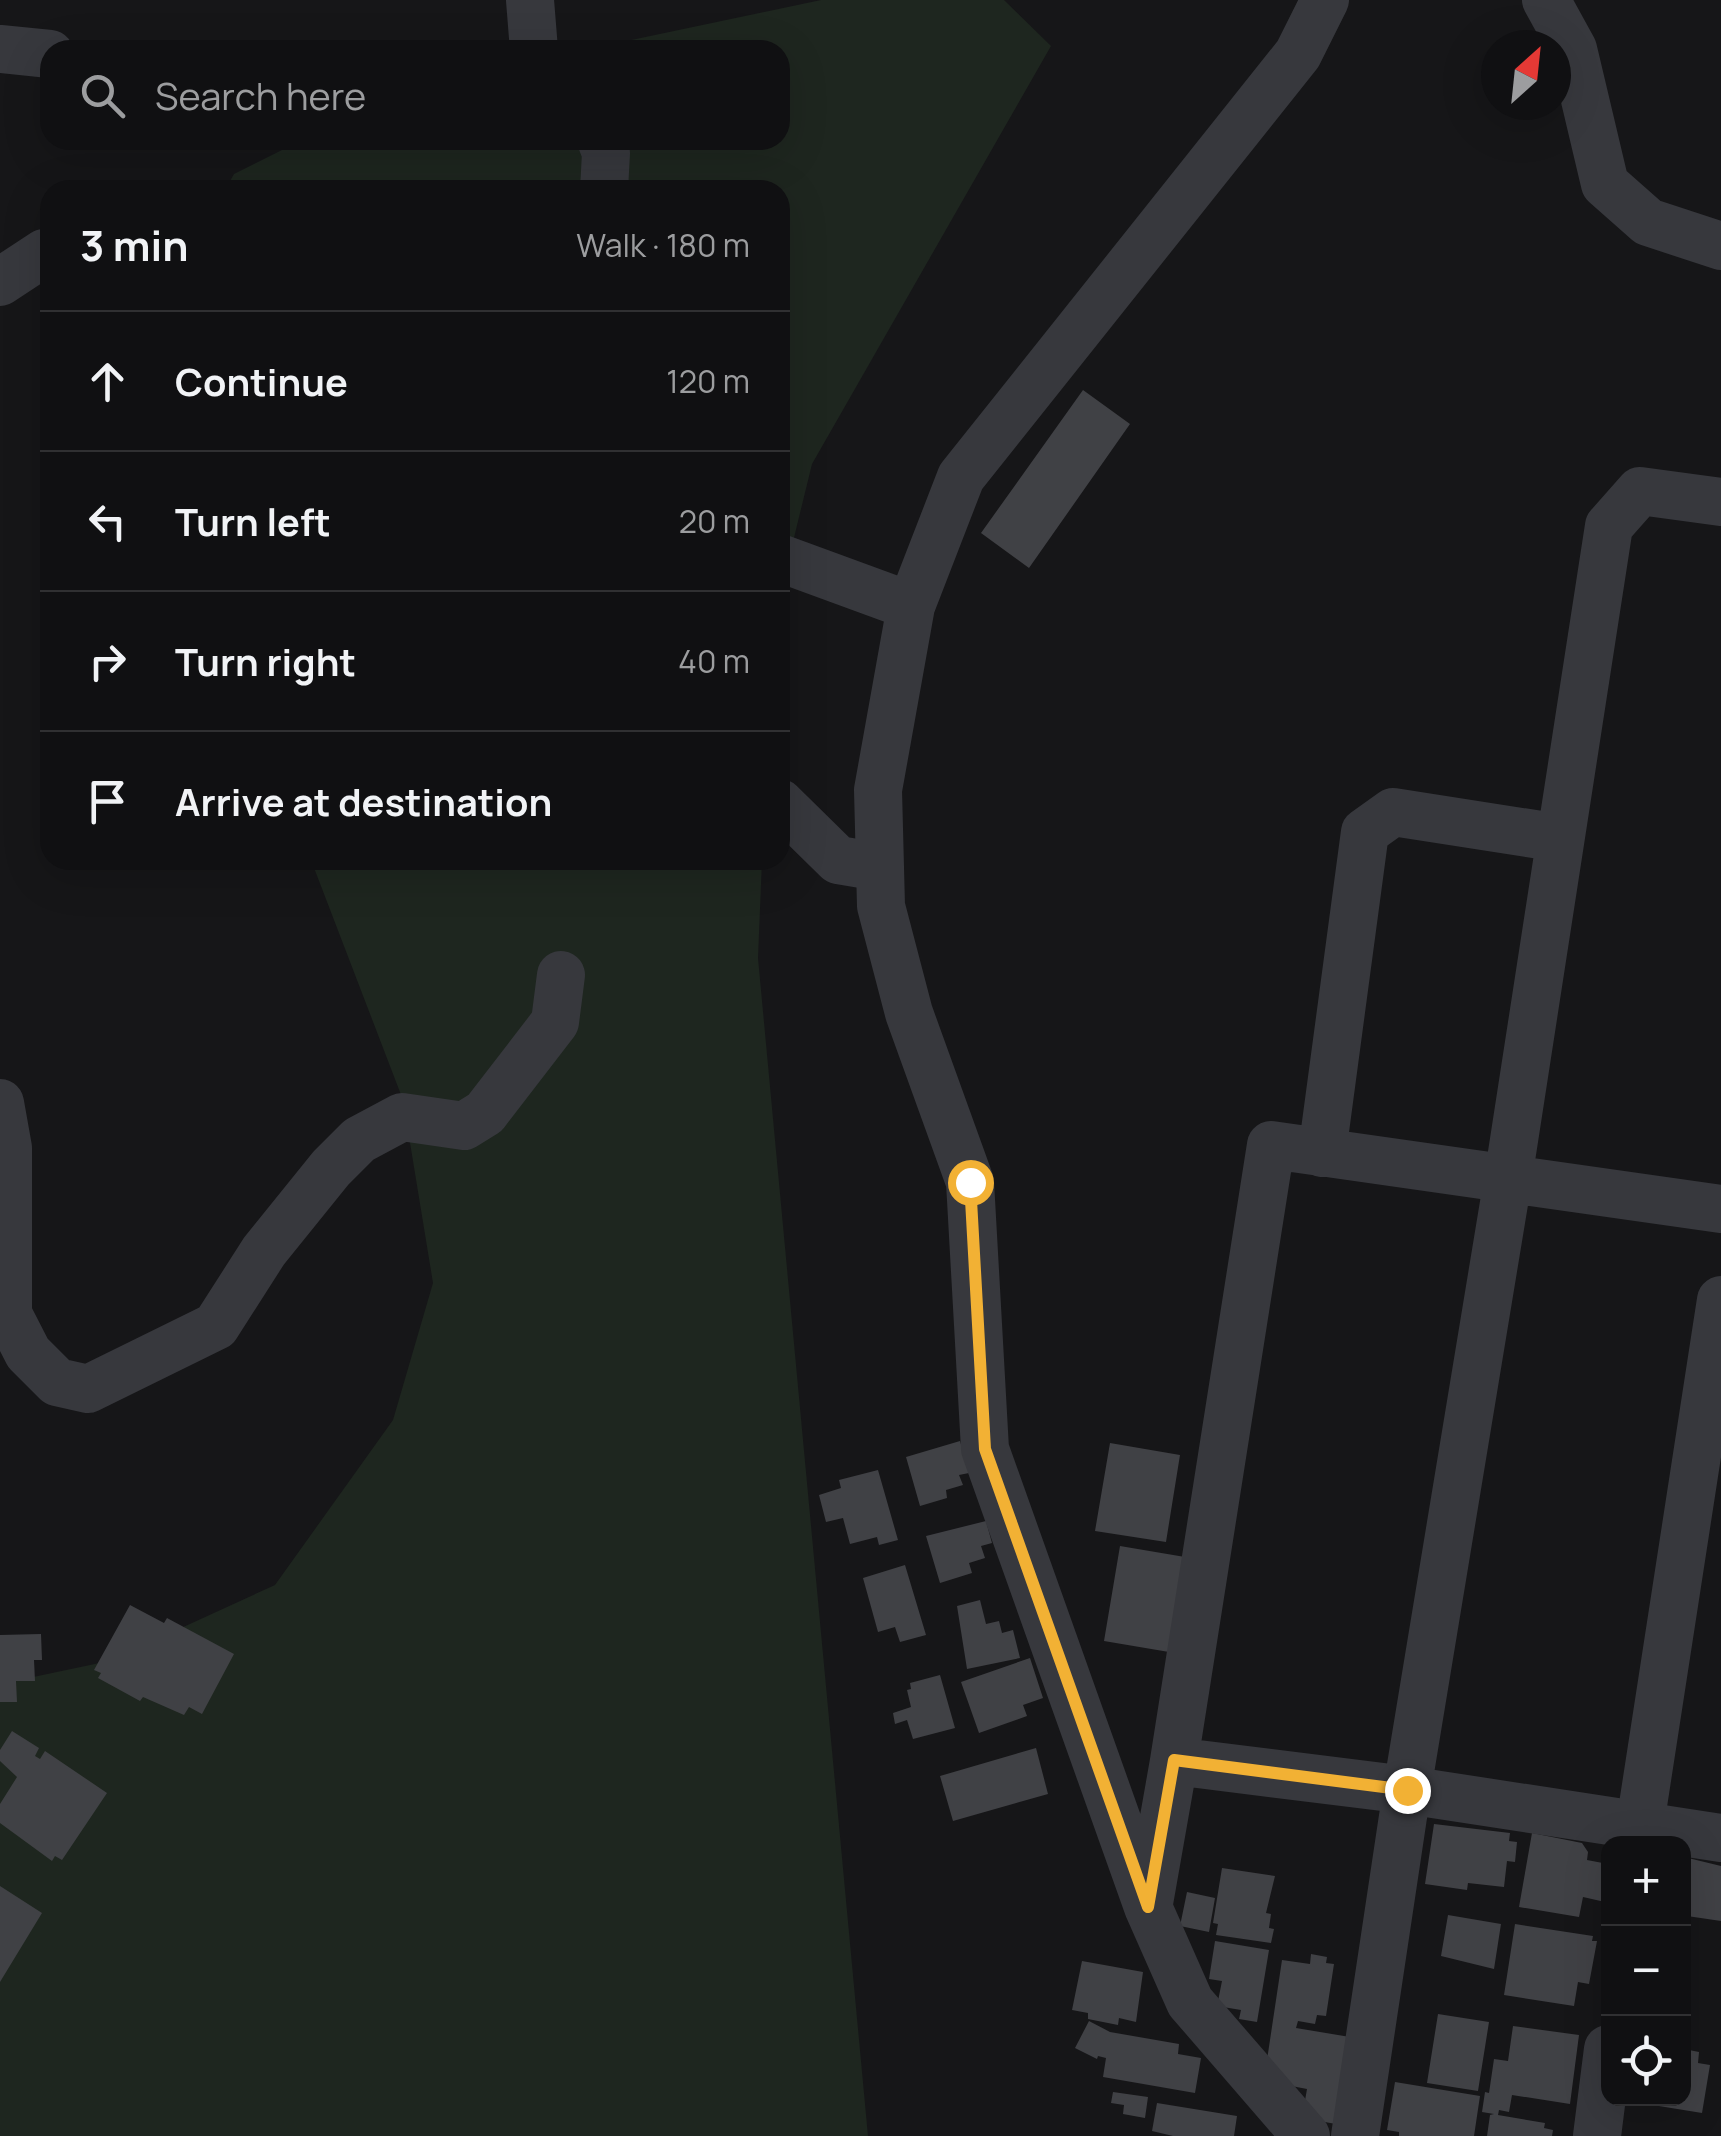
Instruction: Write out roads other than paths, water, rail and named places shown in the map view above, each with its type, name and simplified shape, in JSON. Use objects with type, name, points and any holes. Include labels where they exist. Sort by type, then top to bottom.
[{"type":"street","points":[[530,0],[533,40]]},
{"type":"street","points":[[1306,2136],[1190,2002],[1148,1907],[985,1449],[970,1182],[909,1013],[881,906],[878,790],[911,606],[961,477],[1298,54],[1326,0]]},
{"type":"street","points":[[1546,0],[1573,49],[1604,184],[1648,222],[1721,246]]},
{"type":"street","points":[[0,50],[40,53]]},
{"type":"street","points":[[605,150],[605,180]]},
{"type":"street","points":[[0,282],[40,255]]},
{"type":"street","points":[[1355,2136],[1609,526],[1640,491],[1721,502]]},
{"type":"street","points":[[790,562],[911,606]]},
{"type":"street","points":[[1322,1152],[1366,832],[1393,812],[1560,838]]},
{"type":"street","points":[[790,813],[838,860],[880,867]]},
{"type":"street","points":[[0,1102],[8,1148],[3,1264],[8,1314],[28,1354],[57,1382],[88,1388],[216,1326],[264,1251],[331,1168],[360,1140],[402,1117],[464,1126],[485,1112],[555,1022],[561,975]]},
{"type":"street","points":[[1148,1907],[1271,1145],[1721,1209]]},
{"type":"street","points":[[1638,1834],[1721,1300]]},
{"type":"street","points":[[1174,1760],[1407,1790],[1638,1834],[1721,1838]]},
{"type":"street","points":[[1596,2136],[1601,2100]]}]
